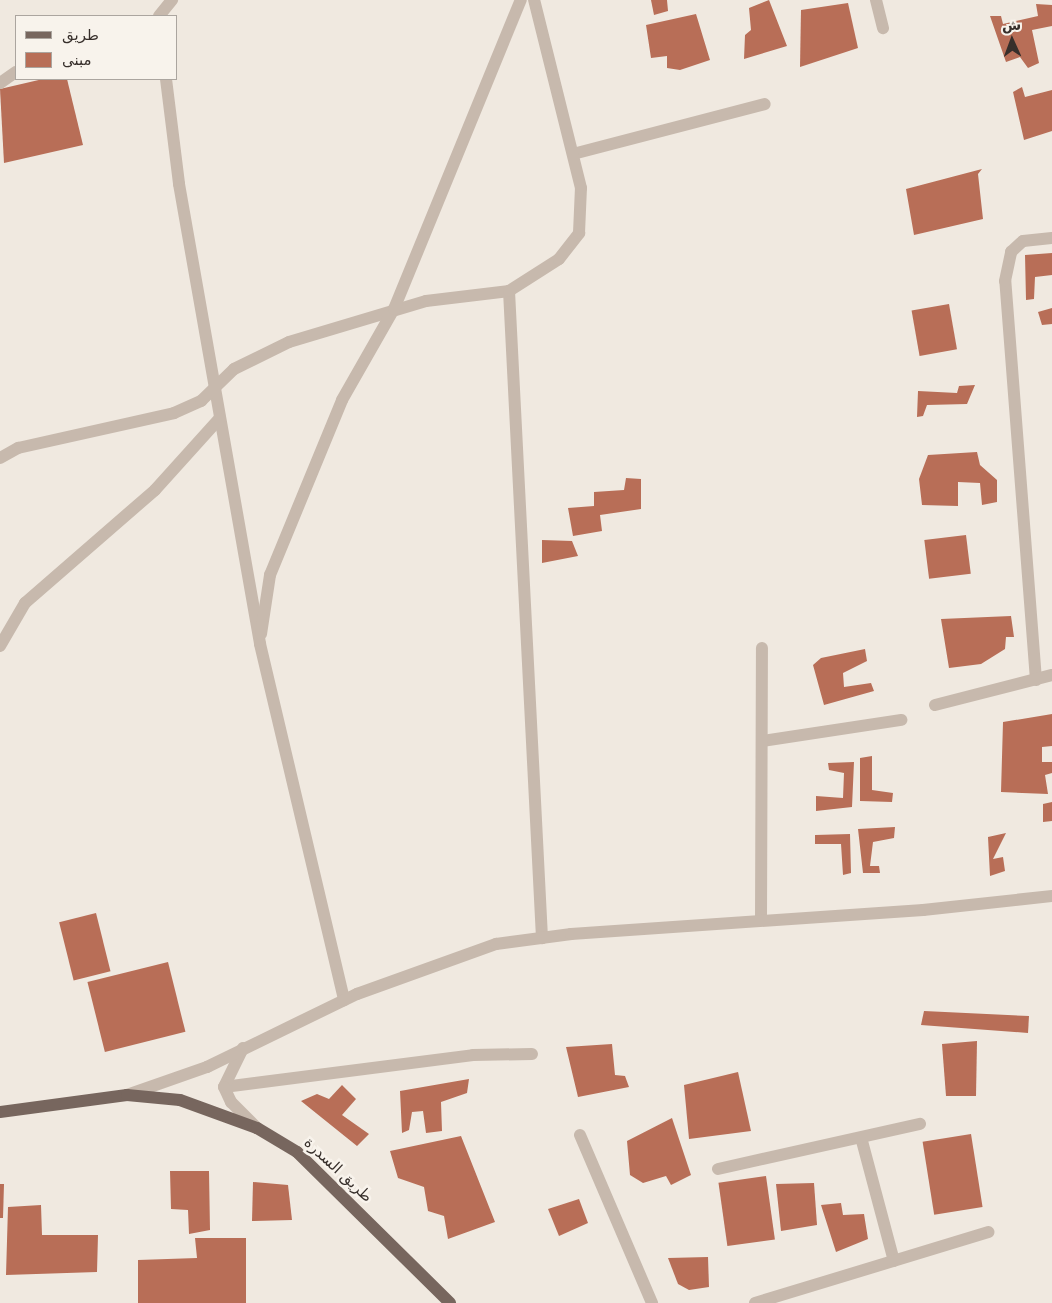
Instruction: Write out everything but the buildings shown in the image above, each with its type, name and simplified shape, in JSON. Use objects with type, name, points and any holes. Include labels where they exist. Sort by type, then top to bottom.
[{"type":"main road","name":"طريق السدرة","points":[[0,1112],[93,1096],[127,1095],[180,1100],[257,1128],[297,1152],[450,1303]]},
{"type":"street","points":[[160,15],[172,0]]},
{"type":"street","points":[[260,644],[270,575],[342,400],[394,309],[521,0]]},
{"type":"street","points":[[0,458],[50,440],[144,423],[200,401],[234,369],[289,342],[394,309],[509,291],[559,259],[579,233],[581,188],[534,0]]},
{"type":"street","points":[[876,0],[883,28]]},
{"type":"street","points":[[0,83],[15,73]]},
{"type":"street","points":[[166,80],[216,386],[219,419],[260,644],[344,1000]]},
{"type":"street","points":[[573,154],[765,104]]},
{"type":"street","points":[[1036,680],[1005,281],[1006,266],[1017,247],[1023,241],[1052,238]]},
{"type":"street","points":[[509,291],[542,938]]},
{"type":"street","points":[[0,646],[25,603],[155,490],[219,419]]},
{"type":"street","points":[[762,648],[762,919]]},
{"type":"street","points":[[935,705],[1052,675]]},
{"type":"street","points":[[762,741],[900,720]]},
{"type":"street","points":[[127,1095],[207,1067],[344,1000],[496,944],[542,938],[762,919],[923,910],[1052,896]]},
{"type":"street","points":[[224,1087],[243,1048]]},
{"type":"street","points":[[224,1087],[473,1055],[532,1054]]},
{"type":"street","points":[[224,1087],[231,1102],[257,1128]]},
{"type":"street","points":[[718,1169],[862,1141],[920,1124]]},
{"type":"street","points":[[580,1135],[652,1303]]},
{"type":"street","points":[[862,1141],[894,1261]]},
{"type":"street","points":[[756,1303],[988,1232]]}]
